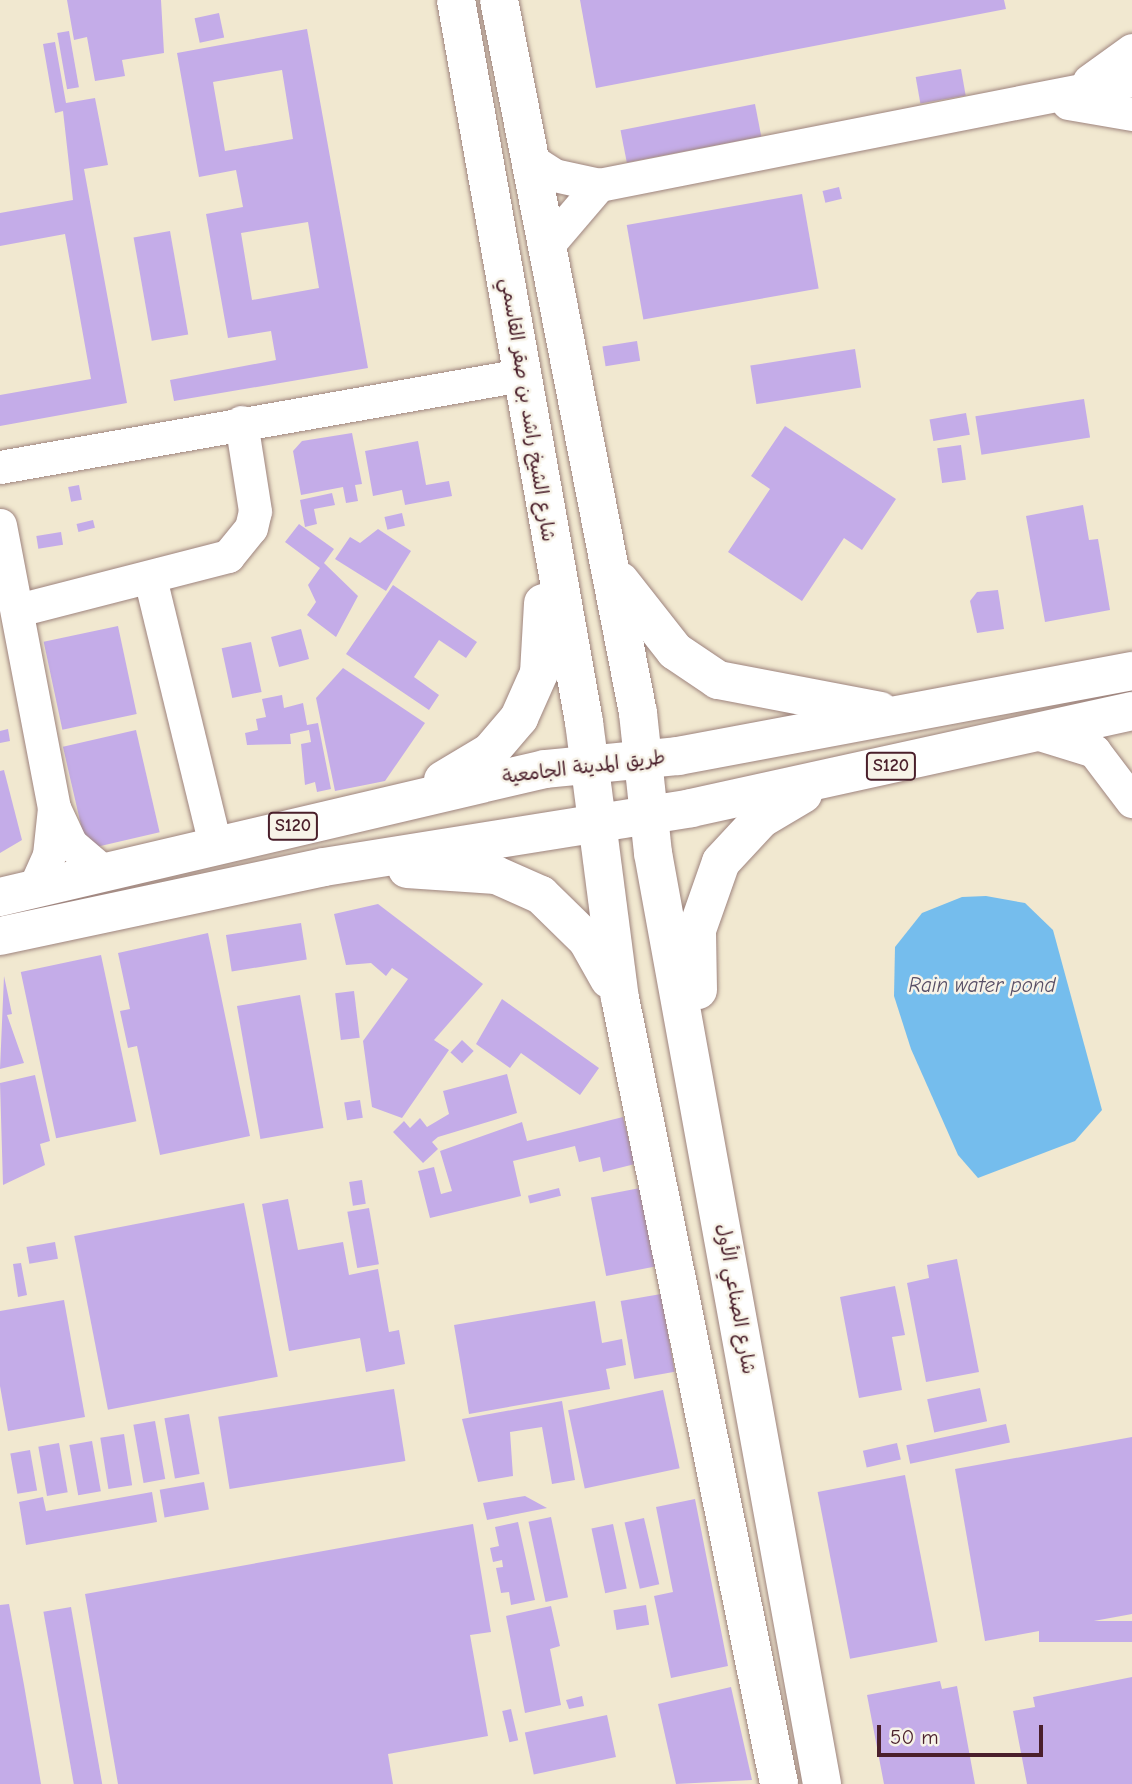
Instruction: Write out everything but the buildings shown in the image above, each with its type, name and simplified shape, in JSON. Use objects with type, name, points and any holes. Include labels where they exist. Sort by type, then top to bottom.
[{"type":"main road","name":"شارع الشيخ راشد بن صقر القاسمي","points":[[456,0],[549,553],[588,766],[593,820]]},
{"type":"main road","points":[[499,0],[545,247],[612,569],[643,760],[649,814]]},
{"type":"main road","points":[[387,802],[470,766],[519,718],[539,673],[549,553]]},
{"type":"main road","points":[[612,569],[658,634],[718,680],[896,715]]},
{"type":"main road","name":"طريق المدينة الجامعية","points":[[17,893],[387,802],[588,766],[643,760],[1132,670]]},
{"type":"main road","name":"S120","points":[[0,936],[324,867],[593,820],[649,814],[838,777],[1132,711]]},
{"type":"main road","points":[[703,1118],[696,954],[710,884],[761,819],[838,777]]},
{"type":"main road","name":"شارع الصناعي الأول","points":[[649,814],[822,1784]]},
{"type":"main road","points":[[593,820],[620,998],[779,1784]]},
{"type":"main road","points":[[324,867],[472,871],[519,883],[573,924],[620,998]]},
{"type":"street","points":[[1067,98],[1132,50]]},
{"type":"street","points":[[528,158],[554,175],[599,185],[1067,98],[1132,80]]},
{"type":"street","points":[[1067,98],[1132,94]]},
{"type":"street","points":[[1067,98],[1132,114]]},
{"type":"street","points":[[545,247],[599,185]]},
{"type":"street","points":[[0,467],[241,422],[521,375]]},
{"type":"street","points":[[18,610],[228,556],[251,528],[255,511],[241,422]]},
{"type":"street","points":[[0,525],[54,808],[71,845],[105,873]]},
{"type":"street","points":[[150,578],[215,845]]},
{"type":"street","points":[[1034,733],[1094,751],[1132,801]]},
{"type":"street","points":[[17,893],[49,855],[54,808]]},
{"type":"water","name":"Rain water pond","points":[[986,896],[1025,903],[1053,930],[1102,1110],[1075,1141],[978,1178],[958,1155],[911,1049],[894,996],[895,947],[922,913],[962,897]]}]
